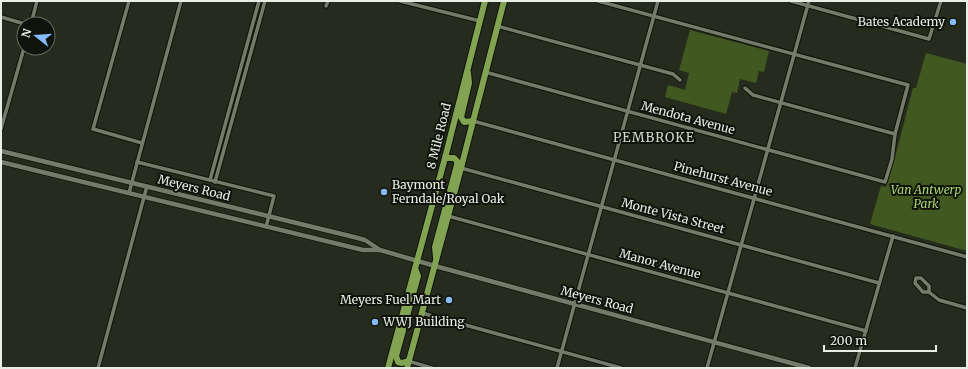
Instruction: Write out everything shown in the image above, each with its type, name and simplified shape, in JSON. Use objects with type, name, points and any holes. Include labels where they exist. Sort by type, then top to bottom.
[{"type":"highway","name":"8 Mile Road","points":[[388,368],[445,158],[485,1]]},
{"type":"highway","points":[[415,268],[418,276],[396,356],[397,360],[408,365],[504,1]]},
{"type":"highway","points":[[468,65],[468,83],[460,117],[464,122],[473,121]]},
{"type":"highway","points":[[437,259],[434,248],[457,165],[457,161],[454,158],[445,158]]},
{"type":"street","points":[[33,16],[38,1]]},
{"type":"street","points":[[129,1],[93,129],[142,143]]},
{"type":"street","points":[[129,193],[181,1]]},
{"type":"street","points":[[210,180],[259,1]]},
{"type":"street","points":[[215,182],[265,1]]},
{"type":"street","points":[[326,6],[328,1]]},
{"type":"street","points":[[400,1],[480,21]]},
{"type":"street","points":[[598,1],[908,85],[895,134],[753,95],[745,88]]},
{"type":"street","points":[[557,368],[658,1]]},
{"type":"street","points":[[791,1],[929,39],[941,1]]},
{"type":"street","points":[[708,368],[809,1]]},
{"type":"street","points":[[257,10],[262,11]]},
{"type":"street","points":[[1,17],[16,21]]},
{"type":"street","points":[[497,26],[673,74],[680,80]]},
{"type":"street","points":[[247,44],[253,46]]},
{"type":"street","points":[[1,129],[22,56]]},
{"type":"street","name":"Mendota Avenue","points":[[485,72],[885,182],[892,158],[895,134]]},
{"type":"street","points":[[238,78],[243,80]]},
{"type":"street","name":"Pinehurst Avenue","points":[[473,121],[967,257]]},
{"type":"street","points":[[220,143],[226,144]]},
{"type":"street","name":"Meyers Road","points":[[1,151],[354,237],[365,240],[380,250]]},
{"type":"street","name":"Meyers Road","points":[[1,162],[363,250],[380,250],[809,368]]},
{"type":"street","points":[[137,162],[274,196],[266,227]]},
{"type":"street","name":"Monte Vista Street","points":[[461,168],[879,283]]},
{"type":"street","points":[[98,368],[147,186]]},
{"type":"street","name":"Manor Avenue","points":[[448,216],[866,331]]},
{"type":"street","points":[[855,368],[893,236]]},
{"type":"street","points":[[929,292],[929,286],[921,278],[916,278],[915,283],[923,292],[929,292],[939,300],[967,308]]},
{"type":"street","points":[[422,314],[620,368]]},
{"type":"street","points":[[408,365],[432,368]]},
{"type":"green space","points":[[690,30],[769,51],[764,72],[759,71],[756,83],[740,79],[737,93],[732,92],[726,114],[665,97],[668,85],[685,90],[689,73],[679,70]]},
{"type":"green space","name":"Van Antwerp Park","points":[[926,53],[967,64],[967,251],[870,224],[881,186],[886,187],[913,88],[916,88]]},
{"type":"place","name":"Bates Academy","points":[[953,22]]},
{"type":"place","name":"Baymont Ferndale/Royal Oak","points":[[384,192]]},
{"type":"place","name":"Meyers Fuel Mart","points":[[449,300]]},
{"type":"place","name":"WWJ Building","points":[[375,322]]},
{"type":"district","name":"PEMBROKE","points":[[654,137]]}]
